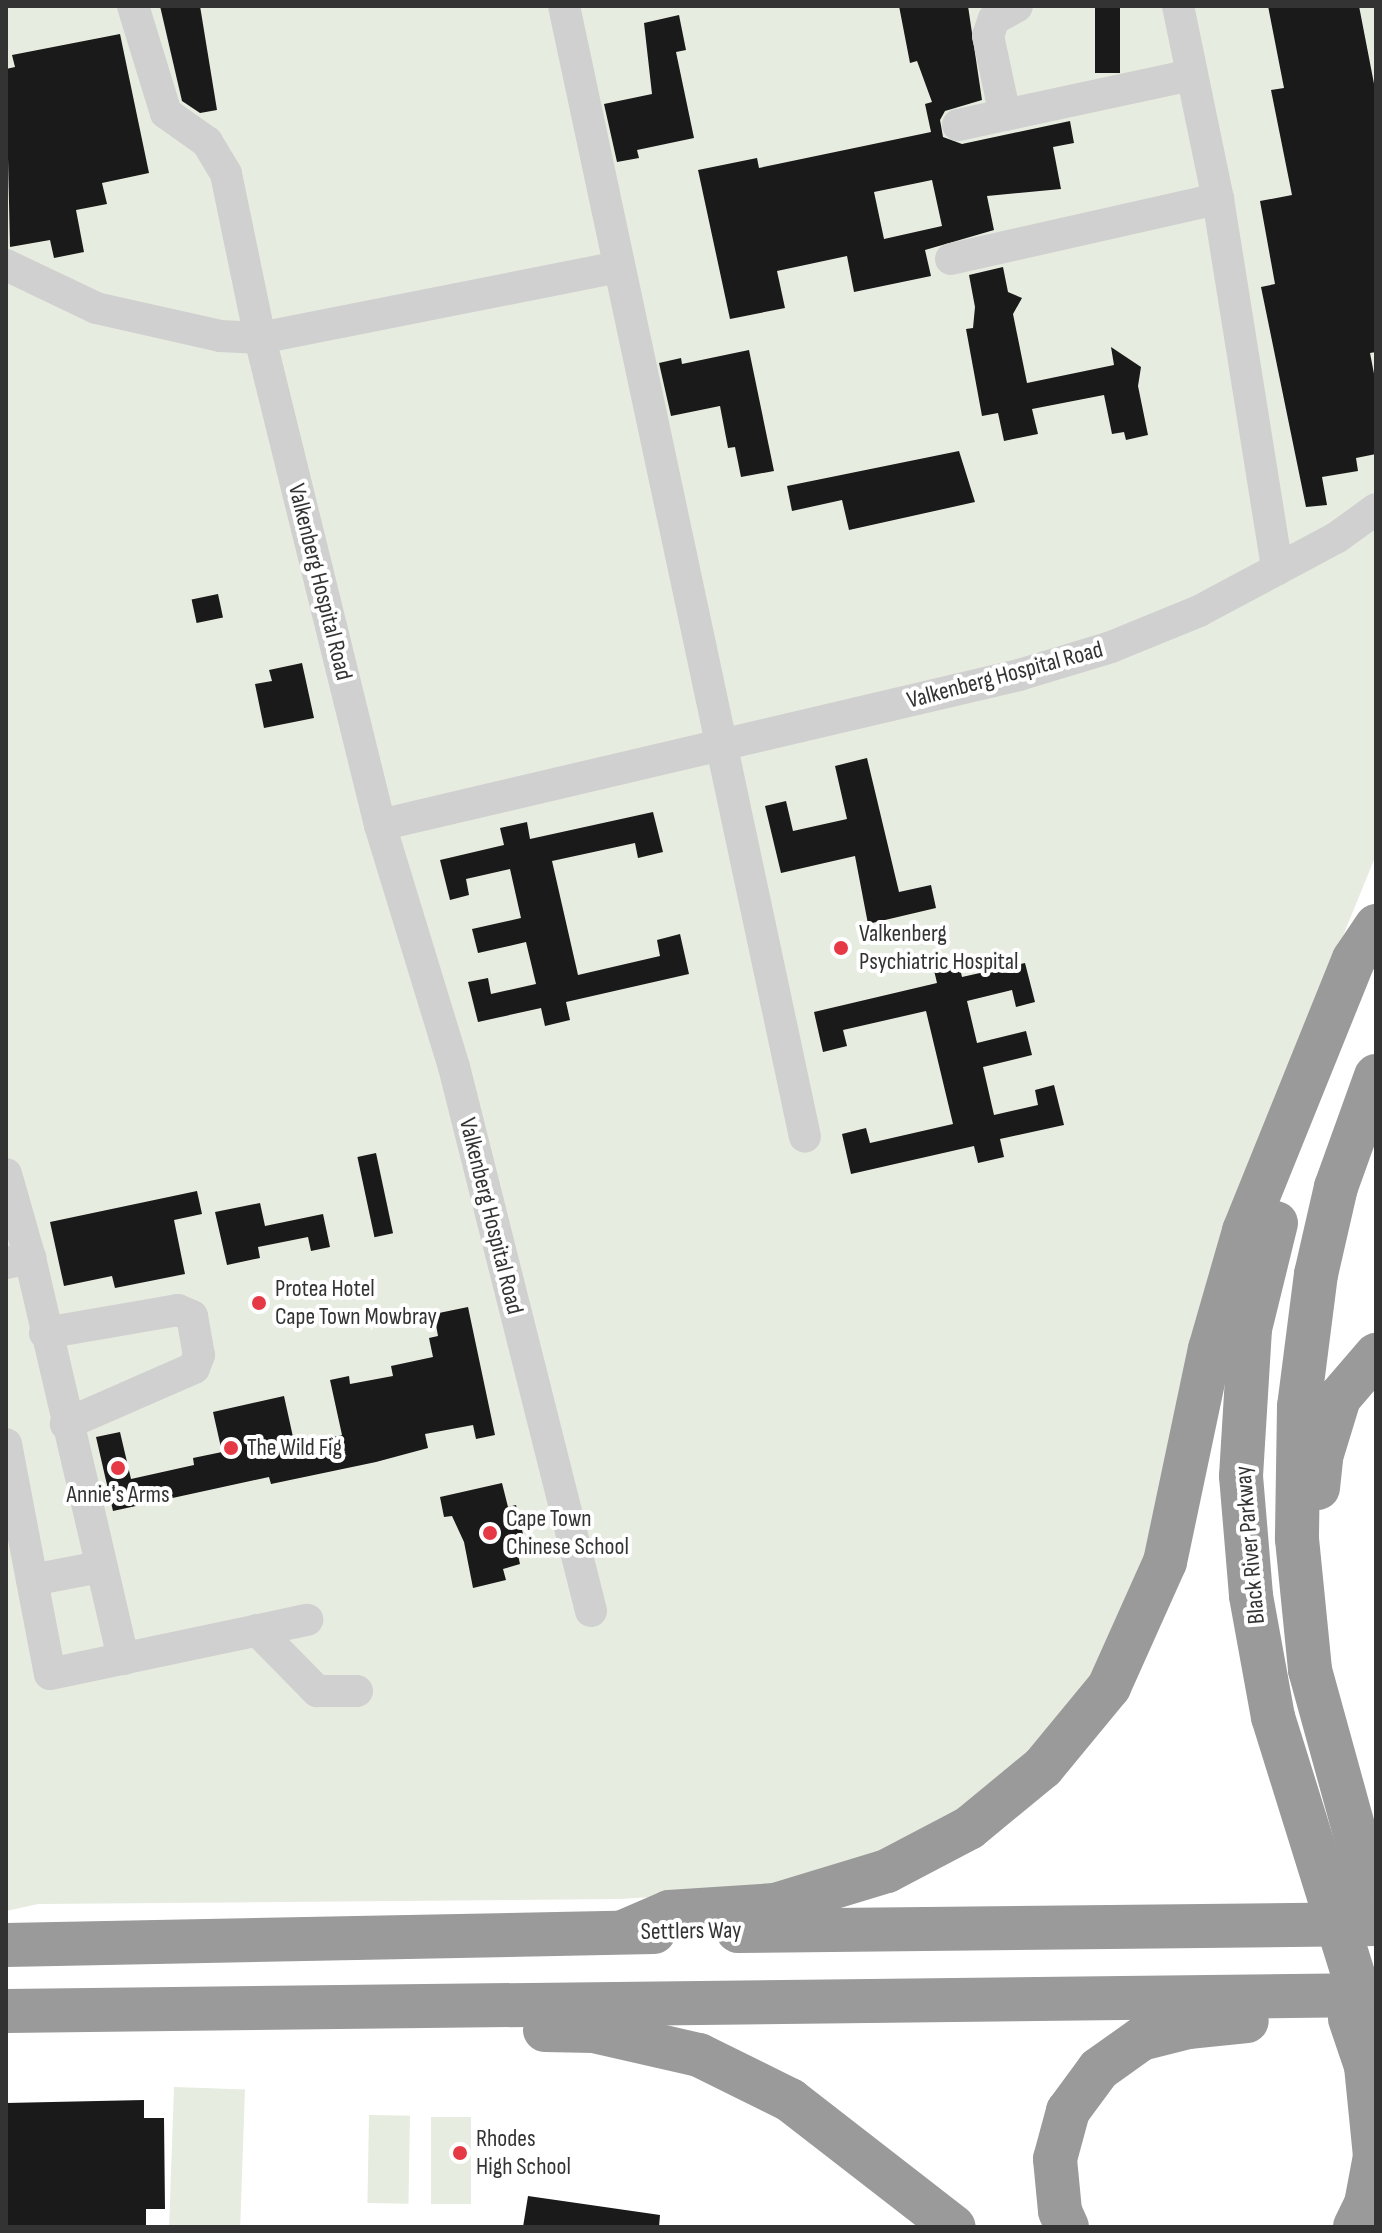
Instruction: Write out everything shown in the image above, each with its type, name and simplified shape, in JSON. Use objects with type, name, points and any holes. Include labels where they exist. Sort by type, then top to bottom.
[{"type":"highway","points":[[623,1932],[669,1912],[775,1905],[887,1871],[969,1828],[1043,1767],[1109,1687],[1165,1562],[1210,1349],[1244,1231],[1354,959],[1376,926]]},
{"type":"highway","name":"Black River Parkway","points":[[1371,2057],[1301,1849],[1276,1801],[1273,1717],[1251,1596],[1241,1476],[1250,1329],[1283,1195],[1376,951]]},
{"type":"highway","name":"Black River Parkway","points":[[1376,1076],[1336,1187],[1316,1274],[1299,1406],[1297,1539],[1310,1670],[1345,1809],[1376,1911]]},
{"type":"highway","points":[[1345,1809],[1316,1514],[1321,1457],[1339,1398],[1376,1355]]},
{"type":"highway","points":[[1275,1926],[1376,1911]]},
{"type":"highway","name":"Settlers Way","points":[[6,1945],[623,1932],[1376,1924]]},
{"type":"highway","points":[[6,2011],[1355,1995]]},
{"type":"highway","points":[[1067,2227],[1060,2211],[1055,2159],[1068,2111],[1099,2069],[1141,2039],[1188,2027],[1249,2021],[1355,1995]]},
{"type":"highway","points":[[308,2007],[490,2029],[594,2031],[699,2055],[790,2100],[954,2227]]},
{"type":"highway","points":[[1355,2227],[1366,2204],[1375,2156],[1371,2057]]},
{"type":"street","name":"Valkenberg Hospital Road","points":[[133,6],[166,113],[207,142],[226,174],[260,338],[380,825],[454,1067],[591,1611]]},
{"type":"street","points":[[564,6],[617,267],[805,1137]]},
{"type":"street","points":[[1005,115],[988,36],[994,19],[1017,6]]},
{"type":"street","points":[[1178,6],[1218,199],[1277,569]]},
{"type":"street","points":[[958,125],[1192,75]]},
{"type":"street","points":[[951,259],[1218,199]]},
{"type":"street","points":[[6,265],[96,308],[220,336],[260,338],[617,267]]},
{"type":"street","name":"Valkenberg Hospital Road","points":[[380,825],[1019,675],[1111,647],[1199,611],[1277,569],[1376,509]]},
{"type":"street","points":[[6,1174],[18,1260],[45,1333],[123,1659]]},
{"type":"street","points":[[45,1333],[178,1310],[192,1316],[199,1355],[194,1368],[66,1424]]},
{"type":"street","points":[[6,1444],[50,1674],[307,1620]]},
{"type":"street","points":[[32,1580],[100,1567]]},
{"type":"street","points":[[257,1630],[317,1691],[357,1691]]},
{"type":"shaded area","name":"Valkenberg Psychiatric Hospital","points":[[6,6],[1376,6],[1376,855],[1243,1181],[1146,1559],[1105,1662],[1054,1730],[949,1821],[847,1867],[739,1891],[621,1899],[38,1904],[6,1911]]},
{"type":"shaded area","points":[[174,2087],[245,2089],[240,2227],[169,2227]]},
{"type":"shaded area","points":[[369,2115],[410,2116],[408,2204],[367,2203]]},
{"type":"shaded area","points":[[431,2117],[471,2117],[471,2204],[431,2204]]},
{"type":"building","points":[[160,6],[200,6],[217,110],[200,113],[182,101]]},
{"type":"building","points":[[899,6],[968,6],[982,100],[945,111],[940,120],[943,137],[962,144],[1070,121],[1074,143],[1053,147],[1061,189],[987,196],[994,230],[925,250],[931,276],[854,292],[847,256],[777,271],[785,308],[730,319],[698,170],[757,158],[759,168],[931,132],[925,104],[932,102],[917,61],[910,63]],"holes":[[[932,180],[942,226],[884,239],[874,192]]]},
{"type":"building","points":[[1095,6],[1120,6],[1120,73],[1095,73]]},
{"type":"building","points":[[1268,6],[1359,6],[1376,94],[1376,352],[1370,353],[1376,384],[1376,454],[1356,458],[1358,471],[1322,477],[1327,505],[1306,507],[1261,287],[1275,284],[1260,201],[1292,195],[1271,90],[1284,88]]},
{"type":"building","points":[[679,15],[686,50],[676,52],[694,138],[637,150],[639,158],[617,162],[604,104],[652,94],[644,23]]},
{"type":"building","points":[[120,34],[149,173],[102,183],[107,204],[76,210],[84,252],[54,258],[50,240],[10,247],[6,69],[15,67],[12,55]]},
{"type":"building","points":[[1003,267],[1008,292],[1022,298],[1013,314],[1027,383],[1114,365],[1111,347],[1141,367],[1138,386],[1148,435],[1126,440],[1124,432],[1112,434],[1104,395],[1032,409],[1038,434],[1004,441],[998,413],[982,416],[966,329],[973,328],[975,307],[969,275]]},
{"type":"building","points":[[749,350],[774,471],[741,477],[735,447],[728,448],[720,406],[671,416],[659,363],[681,358],[682,364]]},
{"type":"building","points":[[959,451],[975,502],[849,530],[842,500],[792,511],[787,486]]},
{"type":"building","points":[[218,594],[223,617],[197,623],[192,600]]},
{"type":"building","points":[[302,663],[314,718],[264,728],[255,684],[272,681],[269,670]]},
{"type":"building","points":[[867,758],[899,892],[931,885],[936,908],[868,924],[855,856],[781,873],[765,806],[786,801],[793,831],[847,819],[835,766]]},
{"type":"building","points":[[653,812],[663,852],[638,858],[635,843],[552,861],[578,975],[660,956],[657,940],[680,934],[689,974],[566,1002],[570,1020],[545,1026],[541,1008],[478,1022],[468,982],[488,978],[491,994],[536,984],[526,942],[478,953],[472,929],[521,918],[510,869],[466,879],[469,895],[450,900],[440,860],[504,845],[500,828],[527,822],[530,839]]},
{"type":"building","points":[[958,960],[962,977],[1025,963],[1035,1002],[1016,1007],[1012,990],[967,1001],[977,1043],[1026,1031],[1032,1055],[983,1067],[994,1115],[1038,1105],[1035,1090],[1054,1085],[1064,1125],[1000,1139],[1004,1157],[978,1163],[974,1146],[851,1174],[842,1134],[866,1128],[870,1143],[953,1124],[926,1011],[843,1030],[847,1046],[823,1052],[814,1012],[937,983],[933,966]]},
{"type":"building","points":[[376,1153],[393,1233],[374,1237],[357,1157]]},
{"type":"building","points":[[197,1191],[202,1214],[174,1220],[185,1274],[115,1288],[112,1276],[64,1286],[50,1222]]},
{"type":"building","points":[[260,1203],[265,1226],[323,1214],[330,1247],[311,1251],[308,1237],[258,1247],[260,1258],[227,1265],[215,1212]]},
{"type":"building","points":[[468,1307],[495,1435],[476,1439],[473,1425],[425,1434],[428,1448],[376,1462],[271,1484],[269,1477],[113,1511],[96,1437],[120,1432],[131,1479],[194,1465],[193,1458],[222,1452],[213,1412],[284,1396],[295,1446],[342,1435],[330,1380],[349,1376],[350,1384],[393,1376],[391,1366],[433,1357],[429,1338],[438,1336],[434,1314]]},
{"type":"building","name":"Cape Town Chinese School","points":[[502,1483],[508,1507],[516,1505],[524,1538],[515,1541],[520,1564],[503,1569],[506,1580],[473,1588],[464,1542],[452,1516],[444,1517],[440,1497]]},
{"type":"building","points":[[144,2100],[144,2118],[164,2118],[165,2209],[146,2209],[146,2227],[6,2227],[6,2103]]},
{"type":"building","name":"Rhodes High School","points":[[528,2196],[660,2215],[659,2227],[523,2227]]},
{"type":"place","name":"Valkenberg Psychiatric Hospital","points":[[841,948]]},
{"type":"place","name":"Protea Hotel Cape Town Mowbray","points":[[259,1303]]},
{"type":"place","name":"The Wild Fig","points":[[231,1448]]},
{"type":"place","name":"Annie's Arms","points":[[118,1468]]},
{"type":"place","name":"Cape Town Chinese School","points":[[490,1533]]},
{"type":"place","name":"Rhodes High School","points":[[460,2153]]}]
